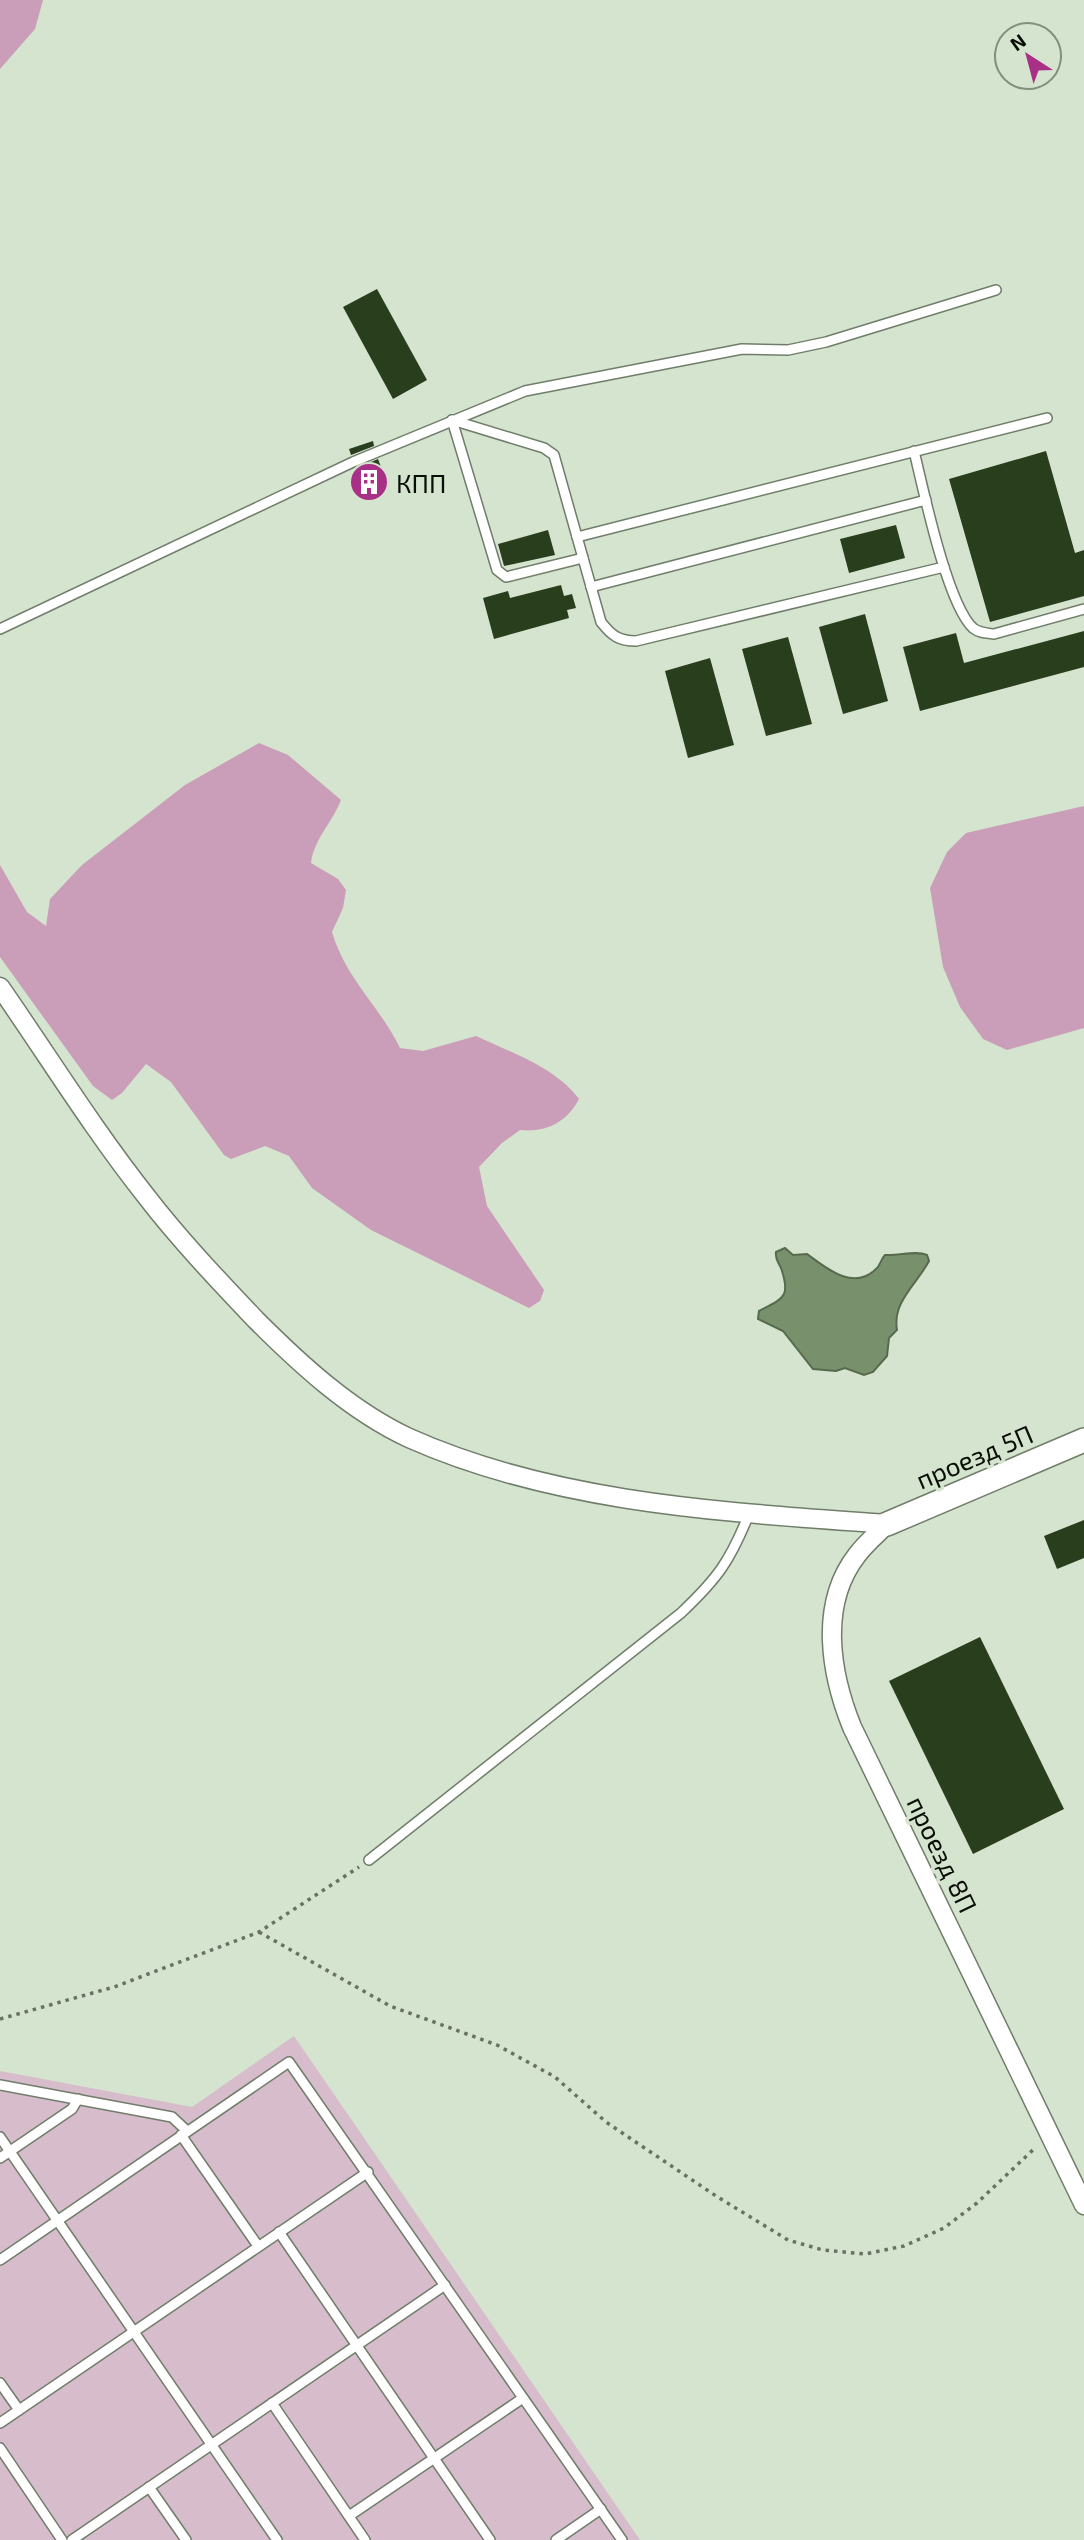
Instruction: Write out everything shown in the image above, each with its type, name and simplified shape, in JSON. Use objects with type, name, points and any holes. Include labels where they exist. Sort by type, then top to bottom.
[{"type":"street","points":[[0,987],[145,1196],[223,1285],[294,1358],[358,1408],[408,1437],[474,1462],[554,1484],[640,1500],[749,1514],[887,1524]]},
{"type":"street","name":"проезд 5П","points":[[887,1524],[1084,1440]]},
{"type":"street","name":"проезд 8П","points":[[887,1524],[855,1557],[841,1585],[831,1651],[837,1691],[858,1740],[1084,2205]]},
{"type":"lane","points":[[0,629],[353,462],[526,391],[742,349],[788,350],[826,342],[996,290]]},
{"type":"lane","points":[[577,537],[1047,418]]},
{"type":"lane","points":[[452,420],[544,448],[554,455],[601,622],[610,634],[621,641],[636,641],[944,566]]},
{"type":"lane","points":[[452,420],[497,570],[506,577],[583,558]]},
{"type":"lane","points":[[914,451],[944,566],[970,625],[979,632],[994,634],[1084,609]]},
{"type":"lane","points":[[591,587],[926,500]]},
{"type":"lane","points":[[369,1860],[681,1612],[712,1584],[733,1555],[749,1514]]},
{"type":"lane","points":[[0,2260],[289,2062],[622,2540]]},
{"type":"lane","points":[[0,2085],[172,2117],[258,2246]]},
{"type":"lane","points":[[0,2158],[72,2109],[78,2099]]},
{"type":"lane","points":[[0,2137],[277,2540]]},
{"type":"lane","points":[[0,2423],[368,2172]]},
{"type":"lane","points":[[279,2232],[490,2540]]},
{"type":"lane","points":[[72,2540],[445,2285]]},
{"type":"lane","points":[[0,2383],[19,2410]]},
{"type":"lane","points":[[349,2516],[523,2398]]},
{"type":"lane","points":[[272,2403],[365,2540]]},
{"type":"lane","points":[[0,2448],[62,2540]]},
{"type":"lane","points":[[149,2487],[186,2540]]},
{"type":"lane","points":[[556,2540],[601,2510]]},
{"type":"path","points":[[0,2019],[114,1987],[259,1932],[369,1860]]},
{"type":"path","points":[[259,1932],[390,2006],[497,2045],[555,2077],[606,2122],[716,2196],[788,2240],[822,2250],[865,2254],[904,2246],[944,2228],[976,2203],[1050,2134]]},
{"type":"shaded area","points":[[0,0],[43,0],[35,29],[0,69]]},
{"type":"shaded area","points":[[259,743],[288,755],[341,800],[319,839],[311,863],[338,879],[346,890],[343,908],[332,932],[354,978],[400,1048],[423,1051],[476,1036],[545,1069],[579,1099],[562,1120],[547,1128],[520,1130],[502,1143],[479,1167],[487,1206],[544,1290],[540,1301],[529,1308],[371,1230],[312,1188],[289,1156],[265,1146],[231,1159],[224,1155],[171,1082],[146,1064],[122,1093],[112,1100],[93,1086],[0,957],[0,865],[27,912],[46,926],[50,899],[82,865],[185,785]]},
{"type":"shaded area","points":[[1084,806],[1084,1028],[1007,1050],[983,1039],[960,1007],[943,967],[930,888],[947,852],[966,833]]},
{"type":"shaded area","points":[[785,1248],[793,1255],[807,1254],[831,1271],[849,1278],[867,1275],[878,1267],[885,1255],[927,1255],[929,1261],[898,1311],[897,1330],[889,1338],[887,1356],[873,1372],[864,1375],[845,1368],[836,1371],[813,1369],[783,1331],[758,1319],[759,1311],[780,1299],[785,1291],[776,1252]]},
{"type":"shaded area","points":[[294,2036],[640,2540],[0,2540],[0,2071],[192,2107]]},
{"type":"building","points":[[377,289],[427,380],[393,399],[343,307]]},
{"type":"building","points":[[373,441],[374,446],[351,455],[349,449]]},
{"type":"building","points":[[1046,451],[1075,553],[1084,550],[1084,596],[990,622],[949,479]]},
{"type":"building","name":"КПП","points":[[378,459],[381,467],[374,469],[381,490],[363,496],[355,469]]},
{"type":"building","points":[[896,525],[905,558],[849,573],[840,539]]},
{"type":"building","points":[[548,530],[555,555],[504,566],[498,544]]},
{"type":"building","points":[[561,585],[564,596],[572,594],[576,608],[567,610],[569,618],[494,639],[483,598],[508,591],[510,598]]},
{"type":"building","points":[[865,614],[888,701],[843,714],[819,627]]},
{"type":"building","points":[[1084,631],[1084,667],[920,711],[903,647],[956,633],[964,663]]},
{"type":"building","points":[[788,637],[812,724],[766,736],[742,649]]},
{"type":"building","points":[[710,658],[734,745],[688,758],[665,671]]},
{"type":"building","points":[[1084,1520],[1084,1558],[1057,1569],[1044,1536]]},
{"type":"building","points":[[980,1637],[1064,1809],[973,1854],[889,1681]]},
{"type":"place","name":"КПП","points":[[369,482]]}]
